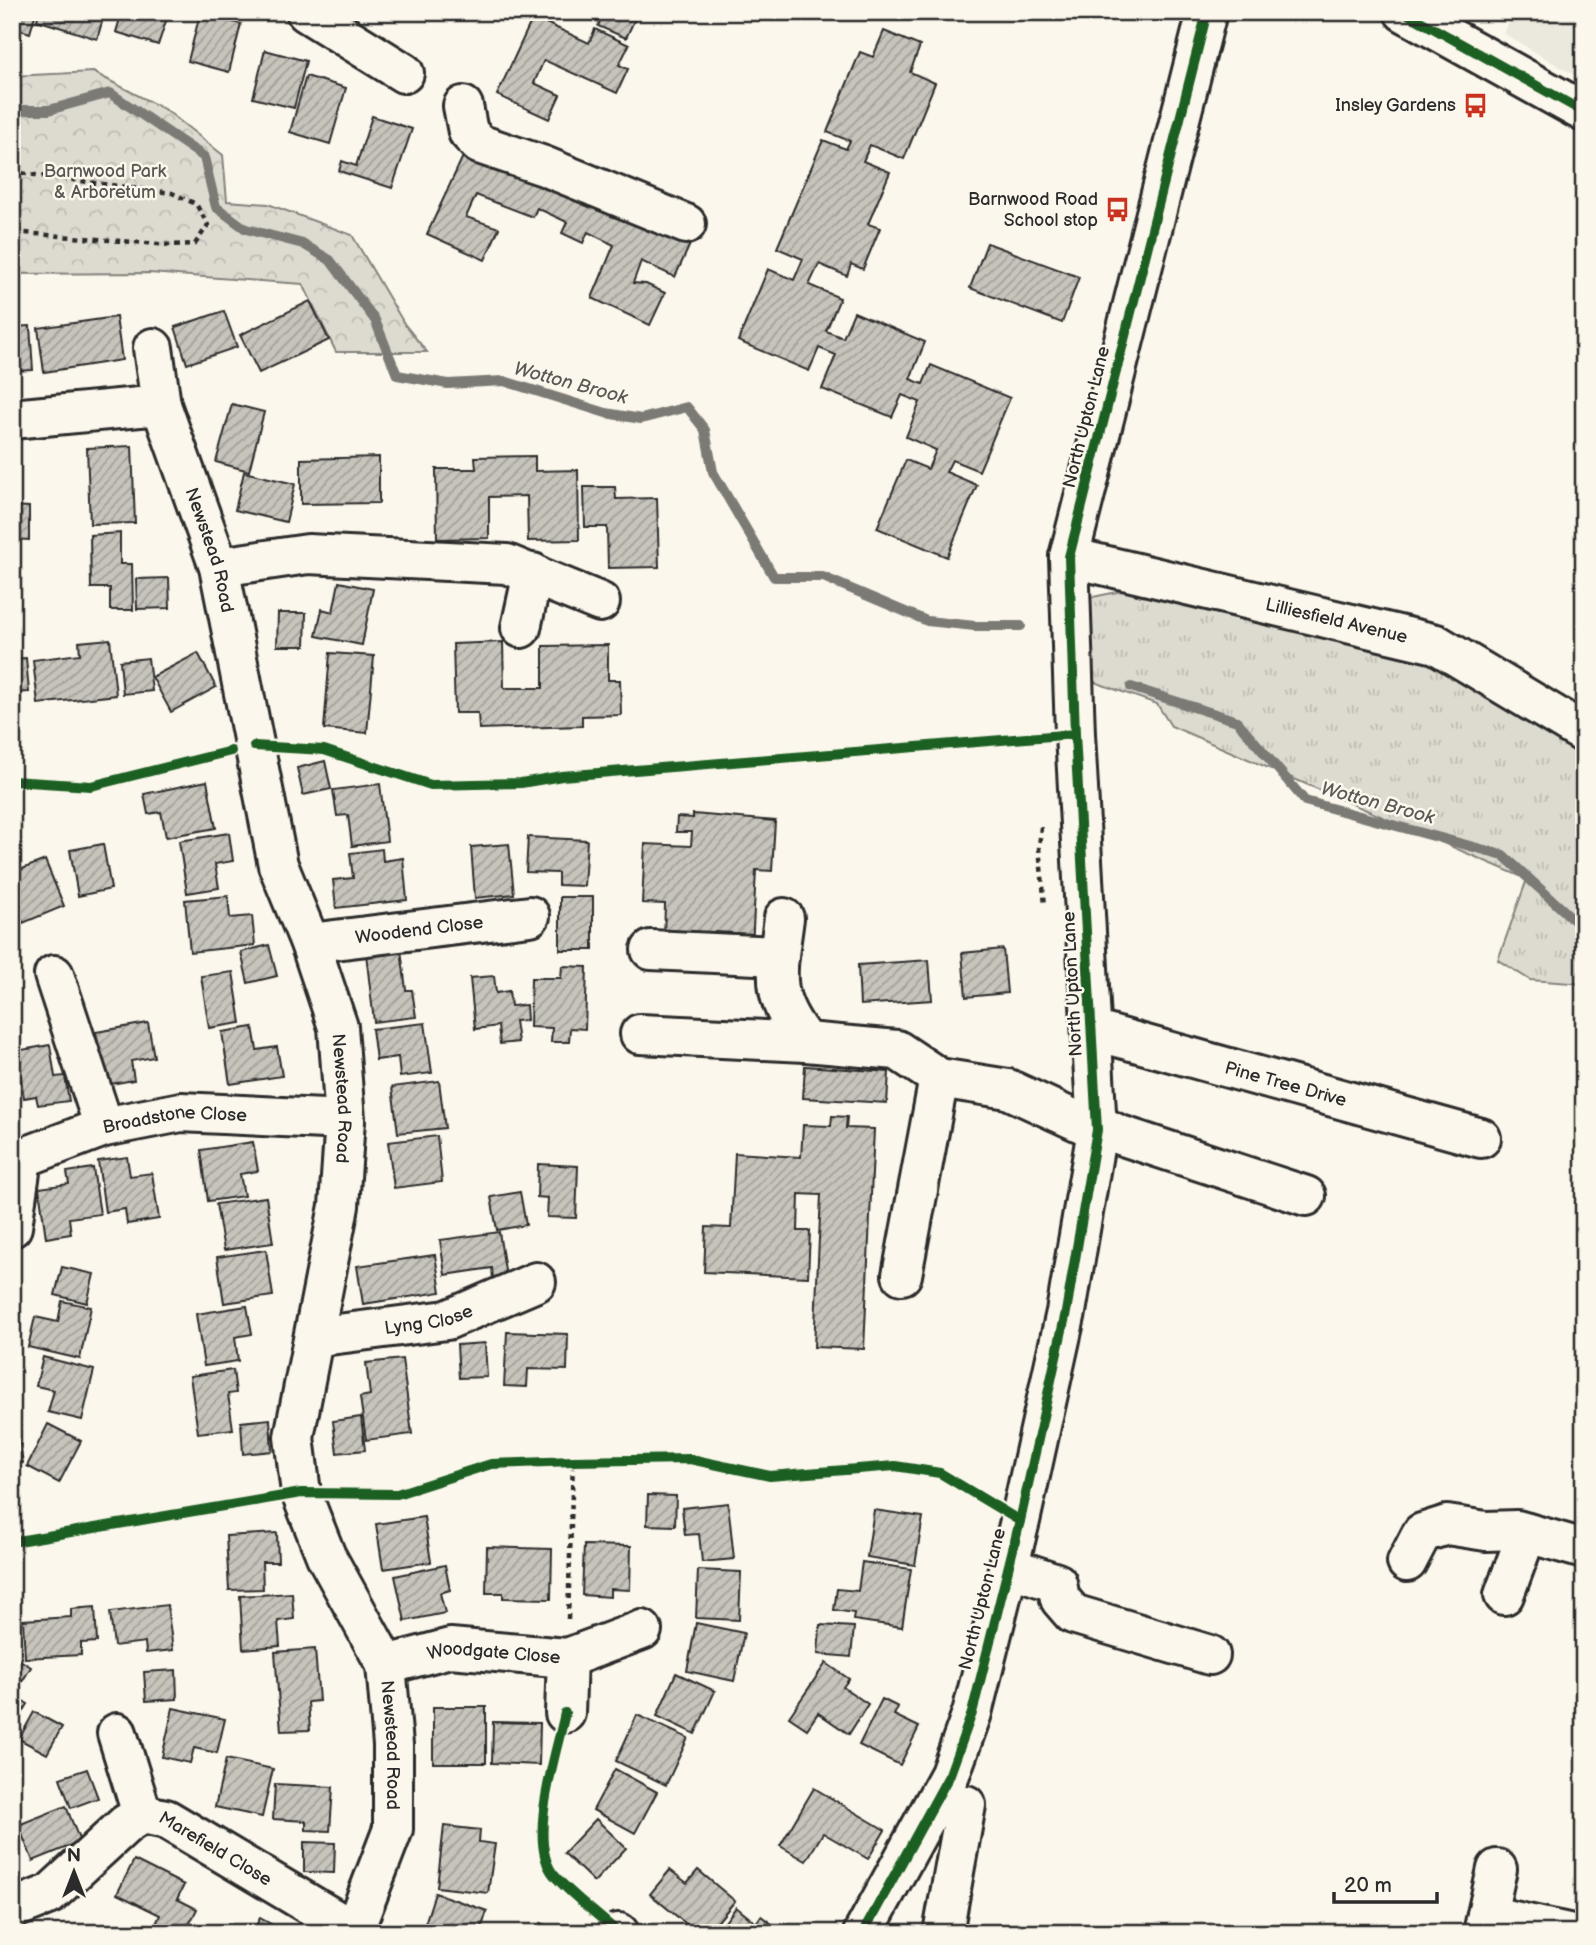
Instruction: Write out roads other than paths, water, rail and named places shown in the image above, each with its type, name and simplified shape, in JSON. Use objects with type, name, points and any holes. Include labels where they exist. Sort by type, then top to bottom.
[{"type":"street","points":[[306,12],[404,74]]},
{"type":"street","name":"North Upton Lane","points":[[870,1930],[950,1774],[972,1713],[1009,1567],[1066,1312],[1097,1127],[1069,557],[1207,12]]},
{"type":"street","points":[[1404,12],[1584,112]]},
{"type":"street","points":[[463,106],[468,132],[479,144],[686,224]]},
{"type":"street","name":"Newstead Road","points":[[153,348],[161,405],[219,566],[278,865],[310,943],[338,1027],[345,1119],[339,1206],[294,1437],[301,1493],[326,1556],[386,1665],[393,1745],[393,1829],[354,1932]]},
{"type":"street","points":[[12,418],[161,405]]},
{"type":"street","points":[[219,566],[308,554],[507,564],[600,602]]},
{"type":"street","name":"Lilliesfield Avenue","points":[[1069,557],[1436,644],[1584,733]]},
{"type":"street","points":[[521,628],[533,573]]},
{"type":"street","points":[[784,918],[775,982],[790,1022],[806,1042]]},
{"type":"street","name":"Woodend Close","points":[[310,943],[511,926]]},
{"type":"street","points":[[651,950],[779,956]]},
{"type":"street","points":[[54,973],[104,1127]]},
{"type":"street","name":"Pine Tree Drive","points":[[1092,1030],[1481,1138]]},
{"type":"street","points":[[640,1034],[806,1042],[897,1050],[939,1078],[1008,1089],[1097,1127],[1306,1196]]},
{"type":"street","points":[[902,1275],[939,1078]]},
{"type":"street","name":"Broadstone Close","points":[[17,1156],[104,1127],[181,1112],[345,1119]]},
{"type":"street","points":[[12,1227],[17,1156]]},
{"type":"street","name":"Lyng Close","points":[[314,1337],[447,1320],[536,1282]]},
{"type":"street","points":[[1407,1562],[1422,1533],[1447,1525],[1486,1531],[1522,1531],[1584,1549]]},
{"type":"street","points":[[1504,1595],[1522,1531]]},
{"type":"street","points":[[1009,1567],[1057,1583],[1060,1599],[1073,1614],[1210,1656]]},
{"type":"street","name":"Woodgate Close","points":[[386,1665],[450,1648],[567,1658],[642,1630]]},
{"type":"street","points":[[565,1713],[567,1658]]},
{"type":"street","points":[[117,1733],[142,1814]]},
{"type":"street","points":[[943,1933],[966,1805]]},
{"type":"street","name":"Marefield Close","points":[[12,1909],[50,1894],[126,1824],[142,1814],[166,1819],[354,1932]]},
{"type":"street","points":[[1497,1868],[1485,1924],[1568,1933]]},
{"type":"waterway","name":"Wotton Brook","points":[[12,110],[49,110],[110,93],[204,157],[216,207],[246,229],[303,244],[330,260],[375,320],[397,375],[448,384],[504,381],[606,413],[641,419],[687,407],[705,430],[713,472],[774,577],[823,577],[927,621],[975,626],[1021,626]]},
{"type":"waterway","name":"Wotton Brook","points":[[1131,687],[1237,721],[1305,801],[1503,855],[1584,929]]},
{"type":"place","name":"Insley Gardens","points":[[1476,105]]},
{"type":"place","name":"Barnwood Road School stop","points":[[1118,209]]},
{"type":"park label","name":"Barnwood Park & Arboretum","points":[[105,181]]}]
